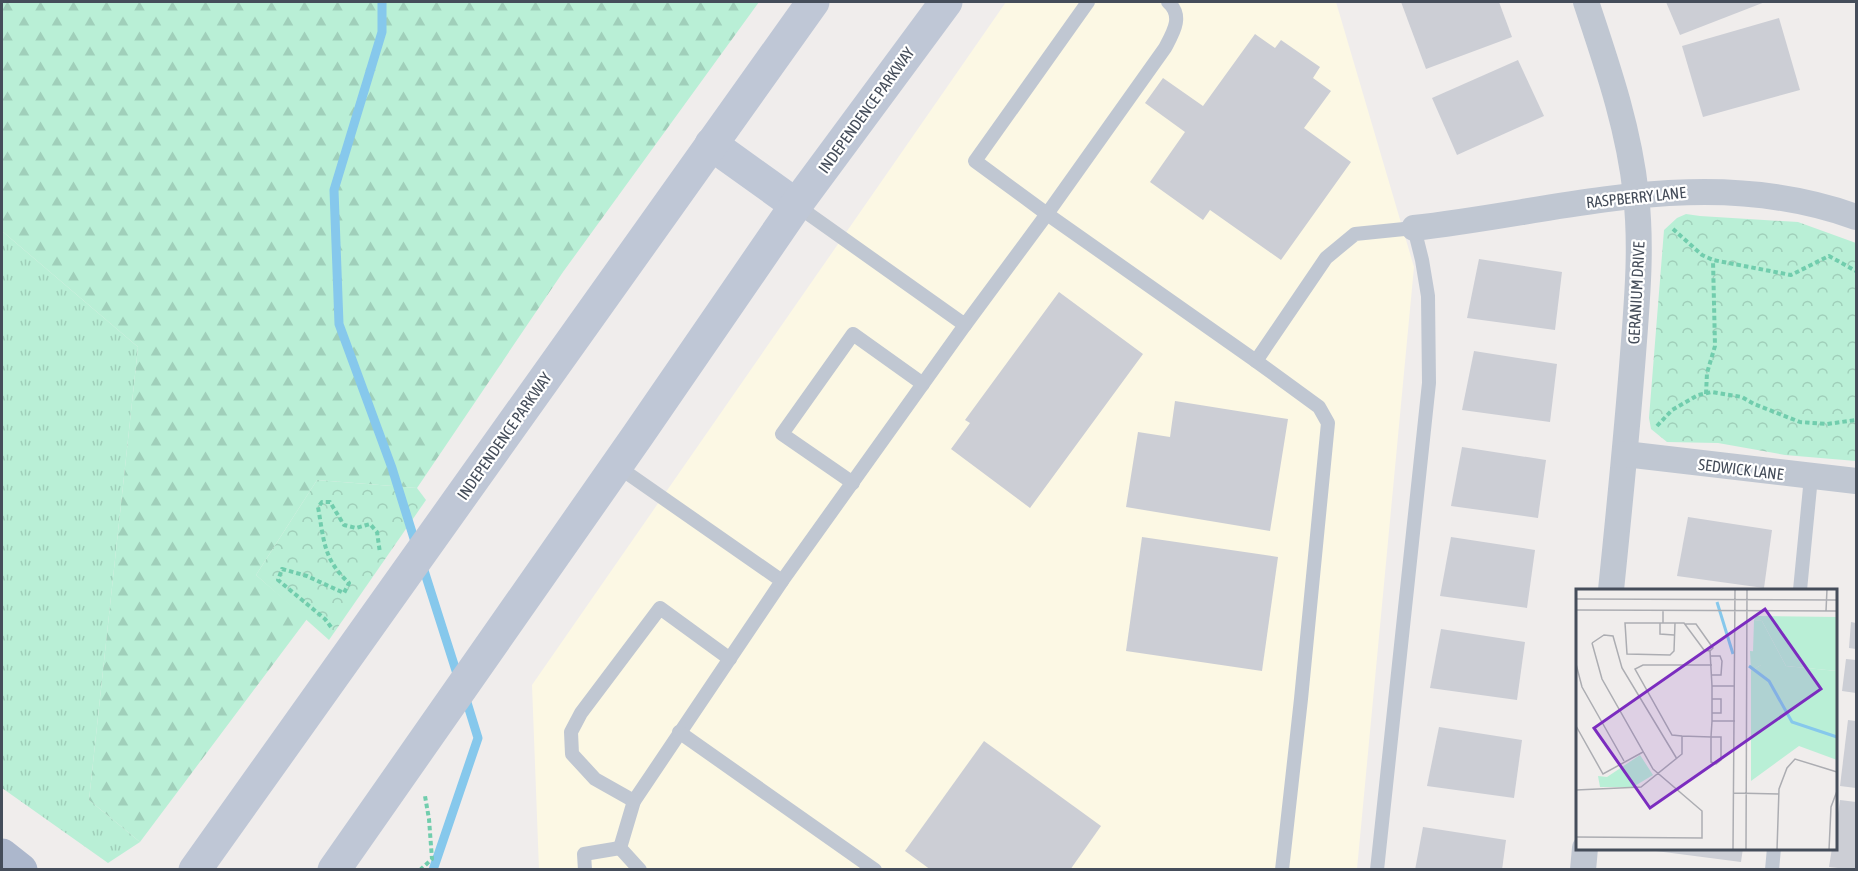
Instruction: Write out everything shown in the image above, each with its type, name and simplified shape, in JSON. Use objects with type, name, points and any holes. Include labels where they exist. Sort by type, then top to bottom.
[{"type":"main road","name":"INDEPENDENCE PARKWAY","points":[[195,870],[394,566],[433,536],[813,2]]},
{"type":"main road","name":"INDEPENDENCE PARKWAY","points":[[334,870],[617,466],[796,205],[946,2]]},
{"type":"main road","points":[[711,144],[796,205]]},
{"type":"main road","points":[[2,855],[21,870]]},
{"type":"street","name":"GERANIUM DRIVE","points":[[1586,2],[1622,113],[1636,195],[1639,234],[1639,273],[1625,454],[1611,589]]},
{"type":"street","name":"RASPBERRY LANE","points":[[1414,228],[1636,195],[1697,191],[1736,192],[1796,200],[1857,216]]},
{"type":"street","name":"SEDWICK LANE","points":[[1625,454],[1857,481]]},
{"type":"street","points":[[1583,870],[1585,850]]},
{"type":"lane","points":[[1088,2],[975,161],[1319,407],[1328,423],[1282,870]]},
{"type":"lane","points":[[620,848],[634,801],[679,732],[782,581],[1165,48],[1177,26],[1173,6],[1168,2]]},
{"type":"lane","points":[[796,205],[965,325]]},
{"type":"lane","points":[[1256,361],[1326,258],[1355,234],[1414,228],[1428,296],[1429,383],[1377,870]]},
{"type":"lane","points":[[853,483],[782,434],[853,334],[923,384]]},
{"type":"lane","points":[[617,466],[782,581]]},
{"type":"lane","points":[[1800,589],[1811,477]]},
{"type":"lane","points":[[634,801],[595,779],[572,754],[571,732],[581,713],[660,608],[730,659]]},
{"type":"lane","points":[[679,732],[875,870]]},
{"type":"lane","points":[[585,870],[585,854],[620,848]]},
{"type":"lane","points":[[620,848],[640,870]]},
{"type":"lane","points":[[1772,870],[1774,850]]},
{"type":"path","points":[[1673,229],[1702,255],[1713,260],[1791,275],[1829,256],[1857,271]]},
{"type":"path","points":[[1706,394],[1707,373],[1715,346],[1713,260]]},
{"type":"path","points":[[1657,426],[1672,411],[1698,395],[1712,392],[1742,397],[1800,422],[1827,424],[1857,420]]},
{"type":"path","points":[[331,627],[325,619],[278,580],[282,569],[307,576],[344,593],[349,583],[336,571],[326,552],[318,507],[322,502],[330,502],[344,525],[356,528],[370,524],[377,532],[394,566]]},
{"type":"path","points":[[420,870],[432,859],[424,790]]},
{"type":"shaded area","points":[[1006,2],[1336,2],[1414,267],[1357,869],[539,869],[532,685]]},
{"type":"green space","points":[[2,2],[759,2],[563,272],[417,488],[317,480],[256,575],[307,619],[140,842],[89,800],[138,347],[2,231]]},
{"type":"green space","points":[[1686,214],[1798,222],[1856,243],[1856,461],[1785,455],[1718,443],[1667,442],[1651,429],[1649,418],[1664,230],[1677,218]]},
{"type":"green space","points":[[2,231],[138,347],[89,800],[140,842],[108,863],[2,788]]},
{"type":"green space","points":[[317,480],[417,488],[426,500],[329,640],[256,575]]},
{"type":"building","points":[[1401,2],[1499,2],[1512,37],[1426,69]]},
{"type":"building","points":[[1666,2],[1765,2],[1680,35]]},
{"type":"building","points":[[1779,18],[1800,90],[1703,117],[1682,46]]},
{"type":"building","points":[[1255,34],[1275,48],[1281,40],[1320,67],[1313,78],[1331,91],[1304,128],[1351,162],[1281,260],[1210,210],[1203,220],[1150,182],[1185,132],[1145,103],[1163,78],[1203,106]]},
{"type":"building","points":[[1518,60],[1544,116],[1457,155],[1432,98]]},
{"type":"building","points":[[1479,259],[1562,272],[1555,330],[1467,318]]},
{"type":"building","points":[[1059,292],[1143,354],[1030,508],[951,449],[970,423],[965,420]]},
{"type":"building","points":[[1474,351],[1557,364],[1550,422],[1462,410]]},
{"type":"building","points":[[1175,401],[1288,419],[1270,531],[1126,507],[1138,432],[1170,437]]},
{"type":"building","points":[[1462,447],[1546,460],[1538,518],[1451,506]]},
{"type":"building","points":[[1688,517],[1772,530],[1764,588],[1677,576]]},
{"type":"building","points":[[1142,537],[1278,557],[1262,671],[1126,651]]},
{"type":"building","points":[[1451,537],[1535,550],[1527,608],[1440,596]]},
{"type":"building","points":[[1851,622],[1856,623],[1856,649],[1849,648]]},
{"type":"building","points":[[1441,629],[1525,642],[1517,700],[1430,688]]},
{"type":"building","points":[[1846,659],[1856,660],[1856,693],[1842,691]]},
{"type":"building","points":[[1848,720],[1856,721],[1856,788],[1840,786]]},
{"type":"building","points":[[1439,727],[1522,740],[1514,798],[1427,786]]},
{"type":"building","points":[[984,741],[1101,826],[1070,870],[931,870],[905,851]]},
{"type":"building","points":[[1840,800],[1856,802],[1856,870],[1829,867],[1832,850],[1837,850]]},
{"type":"building","points":[[1423,827],[1506,840],[1502,870],[1415,870]]},
{"type":"building","points":[[1656,850],[1743,850],[1741,862]]},
{"type":"waterway","points":[[382,2],[382,32],[334,190],[339,324],[392,468],[416,545]]},
{"type":"waterway","points":[[422,564],[458,677]]},
{"type":"waterway","points":[[433,870],[478,738],[465,696]]}]
